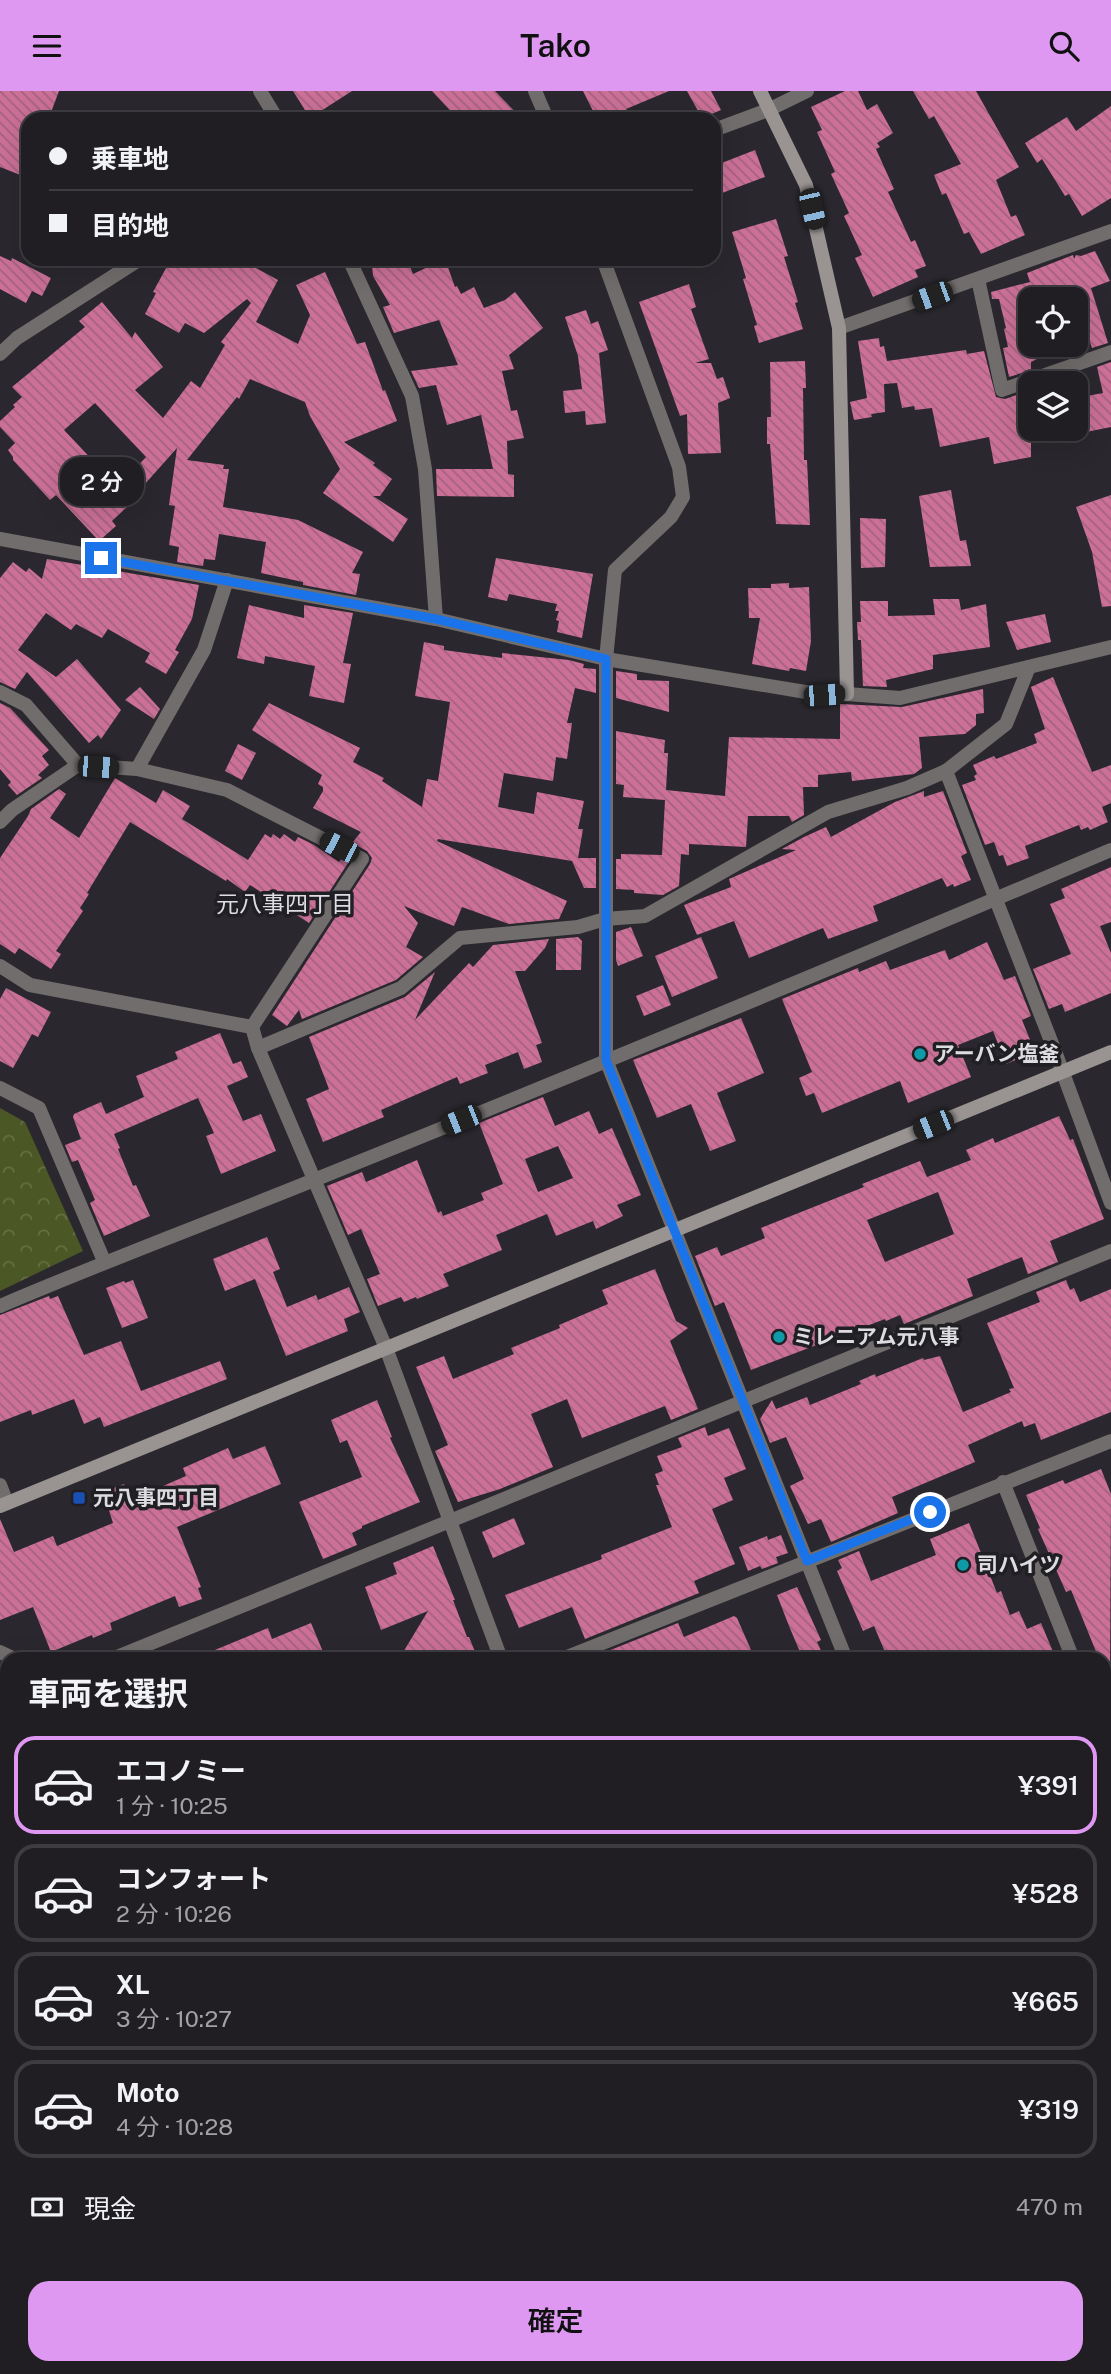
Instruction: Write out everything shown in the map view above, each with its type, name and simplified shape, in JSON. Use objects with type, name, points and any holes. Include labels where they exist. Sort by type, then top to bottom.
[{"type":"street","points":[[260,91],[273,112]]},
{"type":"street","points":[[535,91],[544,112]]},
{"type":"street","points":[[760,91],[806,185],[839,328],[846,694]]},
{"type":"street","points":[[721,127],[768,110],[807,91]]},
{"type":"street","points":[[839,328],[1111,231]]},
{"type":"street","points":[[0,354],[17,338],[129,266]]},
{"type":"street","points":[[352,266],[412,396],[425,469],[436,619]]},
{"type":"street","points":[[606,266],[679,467],[683,497],[671,517],[615,569],[606,659],[606,1060],[843,1652]]},
{"type":"street","points":[[978,279],[1002,390],[1111,352]]},
{"type":"street","points":[[0,539],[436,619],[606,659],[824,695],[900,698],[1111,647]]},
{"type":"street","points":[[137,769],[204,650],[227,580]]},
{"type":"street","points":[[258,1048],[401,988],[460,938],[578,927],[605,919],[645,916],[828,812],[907,787],[946,771],[1006,724],[1029,667]]},
{"type":"street","points":[[0,692],[26,705],[78,765]]},
{"type":"street","points":[[0,822],[12,810],[78,765],[137,769],[227,790],[362,859],[252,1027],[258,1048],[386,1348],[498,1652]]},
{"type":"street","points":[[946,771],[1111,1203]]},
{"type":"street","points":[[0,1306],[104,1261],[316,1179],[606,1060],[1111,850]]},
{"type":"street","points":[[0,966],[30,985],[252,1027]]},
{"type":"street","points":[[0,1485],[3,1504],[1111,1052]]},
{"type":"street","points":[[0,1088],[39,1108],[104,1261]]},
{"type":"street","points":[[129,1652],[1111,1251]]},
{"type":"street","points":[[580,1652],[1111,1441]]},
{"type":"street","points":[[1003,1482],[1070,1652]]},
{"type":"green space","points":[[0,1108],[25,1122],[83,1251],[0,1291]]},
{"type":"building","points":[[0,91],[59,91],[51,112],[21,112],[21,175],[0,167]]},
{"type":"building","points":[[293,91],[352,91],[319,112],[306,112]]},
{"type":"building","points":[[432,91],[495,91],[515,112],[452,112]]},
{"type":"building","points":[[583,91],[669,91],[626,109],[628,112],[594,112]]},
{"type":"building","points":[[687,91],[711,91],[721,110],[699,112]]},
{"type":"building","points":[[845,91],[858,91],[867,110],[877,104],[893,133],[877,143],[880,147],[876,149],[894,189],[888,192],[911,242],[915,240],[926,266],[915,270],[918,277],[873,297],[855,258],[862,255],[844,216],[849,213],[831,174],[835,172],[817,132],[822,130],[811,107]]},
{"type":"building","points":[[913,91],[976,91],[1019,167],[996,180],[1011,217],[1016,215],[1025,235],[981,254],[969,232],[964,234],[946,193],[942,195],[934,175],[961,164],[934,116],[929,119]]},
{"type":"building","points":[[1111,106],[1111,198],[1082,216],[1069,194],[1065,196],[1042,159],[1037,163],[1025,143],[1067,117],[1076,131]]},
{"type":"building","points":[[755,150],[765,177],[722,193],[721,163]]},
{"type":"building","points":[[776,219],[788,256],[784,257],[803,329],[759,343],[754,326],[757,325],[743,279],[746,278],[732,232]]},
{"type":"building","points":[[1095,251],[1110,281],[1091,288],[1108,343],[1092,348],[1088,343],[1088,287],[1018,287],[1018,357],[1039,358],[1031,362],[1031,370],[1018,371],[1018,374],[1009,377],[1003,348],[1008,347],[1006,328],[999,299],[992,299],[991,292],[1030,282],[1027,273],[1073,255],[1074,259],[1076,255]]},
{"type":"building","points":[[0,256],[11,261],[12,258],[21,263],[21,266],[28,266],[51,278],[42,296],[32,291],[26,303],[0,289]]},
{"type":"building","points":[[167,266],[252,266],[278,280],[256,322],[298,344],[310,315],[296,285],[325,272],[357,344],[365,342],[397,421],[344,442],[375,463],[373,465],[392,479],[380,496],[373,496],[408,519],[393,542],[323,493],[340,469],[305,402],[250,379],[239,399],[237,397],[187,460],[224,465],[223,469],[229,469],[223,507],[298,520],[363,552],[352,573],[360,574],[356,595],[303,585],[303,582],[261,573],[266,542],[219,534],[215,560],[204,559],[203,566],[177,562],[179,547],[169,545],[175,506],[169,505],[177,448],[128,503],[130,504],[112,521],[116,526],[99,541],[56,495],[50,500],[13,460],[8,450],[15,443],[0,427],[0,421],[22,397],[12,387],[85,327],[79,321],[102,302],[132,338],[135,332],[163,367],[135,390],[163,418],[191,381],[200,388],[225,345],[221,342],[251,303],[247,299],[204,333],[185,323],[179,333],[145,314],[156,293],[153,292]],"holes":[[[95,403],[146,457],[118,487],[64,430]]]},
{"type":"building","points":[[372,266],[410,266],[413,274],[430,266],[448,266],[455,287],[457,286],[461,294],[474,287],[484,308],[505,300],[515,292],[543,328],[509,355],[514,369],[502,371],[511,411],[517,410],[524,438],[507,441],[508,474],[514,475],[514,497],[437,496],[436,469],[493,469],[481,415],[447,425],[436,385],[419,388],[411,371],[458,365],[439,320],[394,333],[383,307],[390,305],[373,276]]},
{"type":"building","points":[[689,284],[696,307],[691,309],[709,359],[695,363],[711,363],[717,379],[723,377],[730,398],[718,403],[721,453],[688,454],[687,414],[680,416],[639,302]]},
{"type":"building","points":[[586,310],[591,324],[598,321],[608,350],[599,353],[606,423],[586,425],[585,411],[565,413],[563,391],[582,389],[578,356],[565,317]]},
{"type":"building","points":[[879,338],[887,361],[966,350],[967,354],[984,351],[996,397],[1005,399],[1018,394],[1018,441],[1031,441],[1031,457],[994,464],[989,437],[940,447],[932,408],[902,408],[897,383],[884,384],[885,412],[854,420],[850,402],[867,398],[858,341]]},
{"type":"building","points":[[805,361],[804,460],[807,460],[810,525],[776,524],[770,444],[767,444],[767,417],[771,417],[770,362]]},
{"type":"building","points":[[1111,362],[1111,427],[1088,432],[1088,396],[1103,393],[1097,367]]},
{"type":"building","points":[[951,490],[960,541],[966,540],[971,566],[930,567],[919,496]]},
{"type":"building","points":[[1111,495],[1111,606],[1102,607],[1092,552],[1076,507]]},
{"type":"building","points":[[860,518],[886,519],[885,567],[861,568]]},
{"type":"building","points":[[496,558],[593,574],[582,638],[557,632],[557,604],[509,594],[507,601],[488,597]]},
{"type":"building","points":[[47,559],[199,585],[192,619],[175,650],[179,652],[166,674],[145,662],[150,653],[108,629],[102,638],[76,624],[71,630],[46,613],[18,650],[56,677],[77,659],[121,710],[101,739],[98,735],[89,743],[27,672],[15,689],[0,682],[0,578],[13,562],[26,572],[29,568],[42,579]]},
{"type":"building","points":[[789,583],[789,588],[809,587],[811,641],[806,671],[790,668],[789,671],[752,664],[760,618],[749,618],[748,588],[771,588],[771,584]]},
{"type":"building","points":[[933,599],[959,599],[961,610],[986,604],[990,647],[933,655],[933,669],[886,680],[887,687],[863,686],[861,640],[858,640],[857,622],[861,622],[860,601],[888,601],[888,616],[935,615]]},
{"type":"building","points":[[249,605],[304,618],[304,605],[353,613],[343,663],[351,664],[344,703],[309,696],[315,666],[265,656],[264,664],[237,658]]},
{"type":"building","points":[[1045,614],[1051,642],[1017,650],[1006,622]]},
{"type":"building","points":[[424,642],[444,646],[444,650],[502,658],[502,653],[569,660],[584,664],[583,668],[596,669],[596,693],[575,688],[567,723],[572,723],[567,759],[556,757],[553,781],[504,773],[498,807],[534,814],[537,792],[584,801],[578,829],[583,829],[578,858],[596,858],[596,888],[584,888],[572,861],[438,839],[437,841],[567,901],[559,919],[509,924],[462,907],[454,926],[404,906],[418,923],[406,947],[423,957],[396,980],[302,1019],[299,1010],[287,1026],[272,1015],[372,858],[367,851],[352,843],[361,832],[313,808],[323,791],[323,787],[318,784],[322,775],[252,730],[269,703],[360,748],[353,762],[384,778],[382,781],[422,807],[427,779],[438,781],[450,702],[415,696]]},
{"type":"building","points":[[616,671],[637,674],[637,680],[669,681],[669,712],[616,698]]},
{"type":"building","points":[[1053,677],[1092,772],[1111,765],[1111,803],[1102,807],[1108,822],[1090,830],[1088,827],[1081,830],[1079,825],[1025,846],[1029,858],[1007,866],[1003,855],[999,856],[994,842],[985,845],[962,785],[976,780],[974,776],[977,774],[973,765],[1037,743],[1034,734],[1045,729],[1031,687]]},
{"type":"building","points":[[140,687],[160,709],[154,719],[125,700]]},
{"type":"building","points":[[983,689],[984,713],[976,714],[976,725],[965,734],[919,737],[922,768],[914,774],[852,781],[851,772],[818,775],[818,787],[803,787],[804,815],[792,822],[789,816],[748,816],[746,847],[689,844],[689,855],[681,854],[679,886],[663,895],[616,889],[616,859],[621,859],[621,854],[662,855],[665,800],[623,797],[624,785],[616,784],[616,731],[665,740],[664,753],[668,753],[666,790],[725,796],[729,737],[840,739],[840,704],[902,707]]},
{"type":"building","points":[[0,703],[10,708],[49,750],[42,756],[49,765],[38,775],[42,778],[17,795],[0,769]]},
{"type":"building","points":[[238,744],[256,753],[242,780],[225,771]]},
{"type":"building","points":[[115,778],[156,803],[163,790],[190,806],[182,819],[248,860],[265,834],[271,838],[273,834],[280,839],[284,834],[295,842],[298,837],[339,862],[341,859],[348,863],[309,923],[250,885],[245,892],[130,822],[87,893],[89,894],[80,908],[83,911],[56,951],[61,954],[51,969],[19,948],[15,954],[0,944],[0,858],[31,809],[59,789],[66,794],[50,818],[79,838]]},
{"type":"building","points":[[924,791],[924,797],[943,791],[967,853],[961,856],[971,880],[947,887],[942,878],[873,906],[878,921],[828,939],[823,928],[749,958],[734,921],[697,935],[684,905],[731,887],[729,879],[796,850],[782,849],[804,837],[826,827],[831,837],[895,802]]},
{"type":"building","points":[[1111,867],[1111,922],[1100,926],[1111,953],[1111,993],[1065,1012],[1062,1004],[1049,1009],[1033,969],[1071,954],[1050,904],[1065,898],[1061,889]]},
{"type":"building","points":[[631,927],[643,956],[618,966],[616,932]]},
{"type":"building","points":[[578,937],[582,941],[581,970],[556,970],[556,939]]},
{"type":"building","points":[[701,937],[718,978],[672,997],[655,956]]},
{"type":"building","points":[[549,939],[545,948],[525,971],[515,971],[542,1043],[536,1045],[542,1062],[524,1069],[518,1052],[485,1065],[488,1073],[460,1084],[457,1077],[381,1110],[384,1117],[323,1142],[306,1099],[329,1089],[309,1037],[405,997],[435,972],[415,1020],[469,963],[473,967],[493,945]]},
{"type":"building","points":[[987,942],[1004,980],[1015,976],[1031,1016],[1022,1020],[1035,1052],[1006,1064],[993,1031],[958,1045],[971,1077],[908,1103],[900,1081],[822,1113],[814,1093],[806,1096],[799,1078],[812,1072],[782,999],[858,968],[859,972],[886,961],[890,970],[945,950],[949,960]]},
{"type":"building","points":[[663,985],[671,1005],[644,1016],[636,996]]},
{"type":"building","points":[[6,988],[51,1012],[38,1037],[32,1034],[13,1068],[0,1061],[0,999]]},
{"type":"building","points":[[741,1018],[764,1073],[717,1093],[736,1141],[710,1151],[691,1104],[657,1118],[633,1060]]},
{"type":"building","points":[[220,1033],[233,1064],[241,1061],[248,1077],[227,1086],[243,1121],[261,1114],[276,1151],[221,1174],[206,1136],[214,1133],[198,1098],[114,1134],[133,1186],[136,1185],[150,1216],[104,1236],[90,1203],[95,1200],[78,1160],[72,1162],[65,1145],[81,1139],[74,1114],[101,1102],[106,1114],[144,1097],[136,1076],[178,1059],[175,1052]]},
{"type":"building","points":[[543,1097],[555,1126],[589,1111],[599,1134],[612,1128],[641,1195],[617,1205],[623,1216],[596,1229],[593,1221],[556,1236],[547,1214],[496,1235],[502,1250],[443,1274],[449,1286],[417,1299],[416,1297],[404,1302],[401,1297],[378,1306],[367,1279],[380,1274],[361,1229],[348,1235],[327,1186],[362,1172],[366,1182],[417,1160],[438,1213],[441,1211],[443,1216],[484,1200],[481,1193],[503,1184],[479,1123]],"holes":[[[558,1146],[573,1178],[538,1192],[525,1159]]]},
{"type":"building","points":[[1059,1116],[1070,1140],[1073,1139],[1104,1219],[1050,1241],[1058,1262],[1028,1274],[1022,1257],[967,1279],[973,1296],[904,1324],[900,1315],[886,1321],[885,1319],[751,1370],[724,1302],[715,1306],[695,1256],[717,1247],[721,1256],[765,1238],[761,1228],[864,1187],[862,1184],[920,1161],[927,1177],[971,1160],[966,1150],[993,1138],[995,1143]],"holes":[[[938,1192],[954,1234],[885,1262],[867,1220]]]},
{"type":"building","points":[[267,1237],[280,1269],[273,1272],[287,1307],[316,1295],[318,1300],[349,1287],[360,1312],[344,1319],[348,1331],[286,1356],[255,1279],[225,1291],[213,1259]]},
{"type":"building","points":[[655,1269],[676,1321],[688,1328],[670,1341],[698,1409],[671,1420],[665,1406],[582,1438],[567,1399],[531,1414],[553,1467],[500,1489],[458,1502],[435,1451],[448,1445],[416,1367],[444,1356],[453,1379],[514,1354],[511,1348],[608,1304],[602,1290]]},
{"type":"building","points":[[133,1280],[148,1318],[122,1328],[106,1288]]},
{"type":"building","points":[[1066,1280],[1070,1290],[1074,1288],[1080,1302],[1111,1289],[1111,1412],[1041,1440],[1035,1423],[1024,1427],[1022,1421],[968,1445],[975,1462],[892,1497],[898,1513],[831,1542],[821,1519],[808,1524],[790,1486],[804,1479],[786,1437],[770,1443],[760,1419],[772,1400],[776,1409],[807,1397],[810,1405],[861,1384],[859,1381],[875,1374],[876,1377],[923,1358],[924,1360],[940,1356],[963,1412],[1011,1392],[1009,1389],[1014,1388],[987,1323],[1040,1302],[1036,1292]]},
{"type":"building","points":[[49,1296],[50,1299],[58,1296],[84,1355],[121,1341],[141,1391],[220,1361],[227,1379],[104,1427],[100,1417],[84,1424],[74,1399],[32,1415],[31,1410],[0,1422],[0,1315]]},
{"type":"building","points":[[377,1400],[392,1437],[390,1438],[420,1502],[362,1526],[352,1533],[357,1545],[323,1559],[299,1502],[362,1477],[347,1440],[340,1443],[331,1420]]},
{"type":"building","points":[[705,1427],[708,1436],[729,1428],[746,1469],[724,1478],[733,1500],[712,1509],[735,1564],[694,1581],[699,1593],[585,1639],[572,1607],[519,1628],[505,1595],[602,1559],[601,1555],[672,1527],[656,1485],[659,1485],[655,1474],[663,1471],[657,1456],[682,1447],[678,1438]]},
{"type":"building","points":[[265,1446],[281,1484],[177,1527],[201,1587],[198,1588],[202,1599],[179,1607],[175,1596],[110,1623],[112,1630],[51,1652],[33,1607],[0,1620],[0,1519],[14,1552],[53,1536],[57,1546],[113,1523],[103,1492],[124,1484],[131,1500],[186,1476],[183,1468],[228,1448],[233,1459]]},
{"type":"building","points":[[1101,1469],[1111,1494],[1110,1652],[1096,1652],[1071,1590],[1066,1592],[1026,1495],[1063,1480],[1065,1484]]},
{"type":"building","points":[[514,1518],[525,1544],[493,1558],[482,1532]]},
{"type":"building","points":[[969,1523],[997,1593],[1001,1591],[1010,1615],[1019,1611],[1027,1629],[1041,1623],[1053,1652],[885,1652],[874,1626],[863,1631],[837,1571],[842,1568],[838,1560],[859,1551],[871,1581],[936,1555],[930,1539]]},
{"type":"building","points":[[781,1535],[788,1553],[776,1557],[778,1563],[748,1571],[739,1547],[767,1536],[768,1540]]},
{"type":"building","points":[[433,1546],[475,1652],[403,1652],[428,1611],[381,1630],[365,1587],[397,1574],[393,1563]]},
{"type":"building","points":[[797,1587],[821,1640],[817,1642],[822,1652],[800,1652],[777,1595]]},
{"type":"building","points":[[734,1616],[752,1652],[606,1652],[678,1623],[684,1637]]},
{"type":"building","points":[[311,1623],[323,1652],[210,1652],[268,1628],[272,1639]]},
{"type":"place","name":"アーバン塩釜","points":[[920,1054]]},
{"type":"place","name":"ミレニアム元八事","points":[[779,1337]]},
{"type":"place","name":"元八事四丁目","points":[[79,1498]]},
{"type":"place","name":"司ハイツ","points":[[963,1565]]},
{"type":"district","name":"元八事四丁目","points":[[285,904]]},
{"type":"route","points":[[101,558],[436,619],[606,659],[606,1060],[807,1561],[930,1512]]}]
